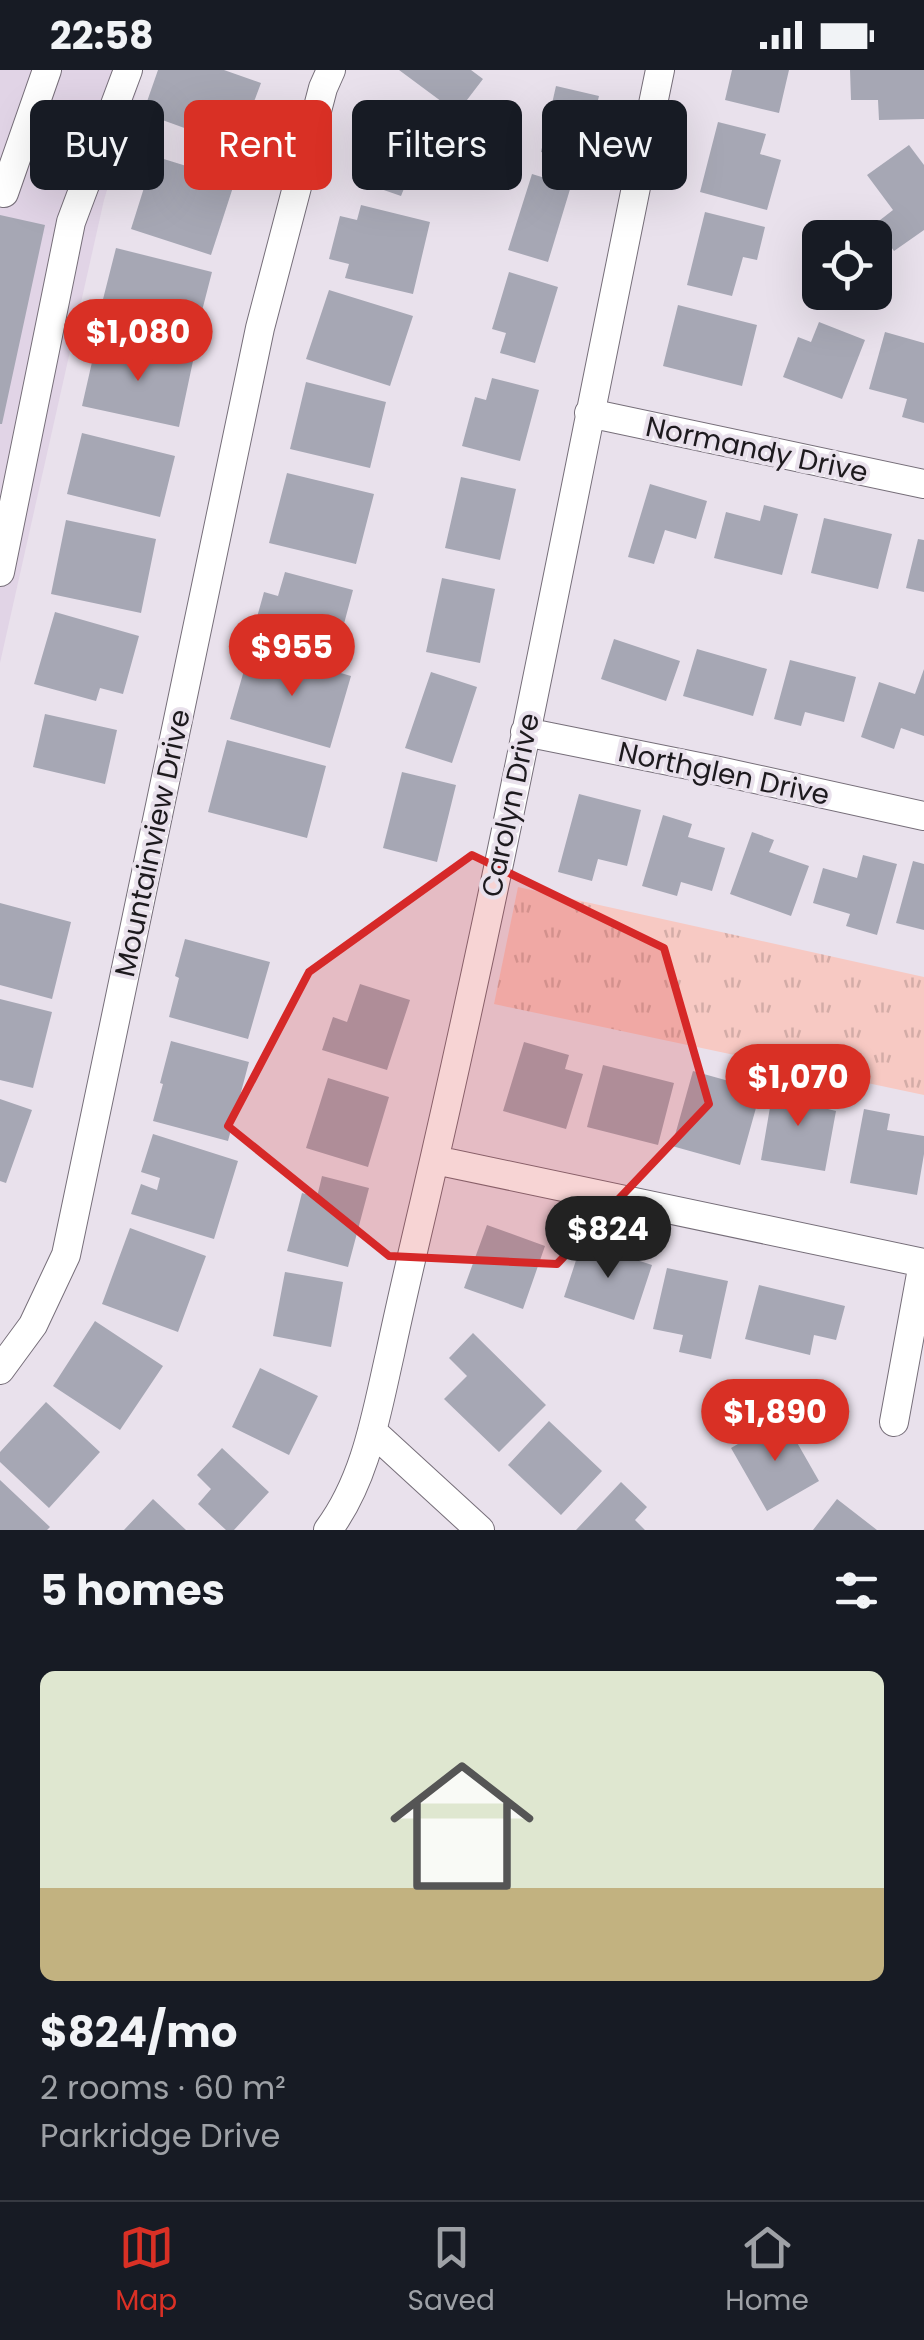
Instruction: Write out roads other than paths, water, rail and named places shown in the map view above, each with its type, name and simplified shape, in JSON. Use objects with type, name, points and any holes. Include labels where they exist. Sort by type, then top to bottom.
[{"type":"street","points":[[4,193],[46,70]]},
{"type":"street","points":[[0,572],[70,222],[128,70]]},
{"type":"street","name":"Mountainview Drive","points":[[0,1370],[33,1325],[66,1256],[260,328],[330,70]]},
{"type":"street","name":"Carolyn Drive","points":[[328,1530],[358,1476],[372,1431],[434,1160],[660,70]]},
{"type":"street","name":"Normandy Drive","points":[[589,413],[924,484]]},
{"type":"street","name":"Northglen Drive","points":[[524,732],[924,816]]},
{"type":"street","points":[[434,1160],[924,1263],[894,1422]]},
{"type":"street","points":[[372,1431],[480,1530]]}]
